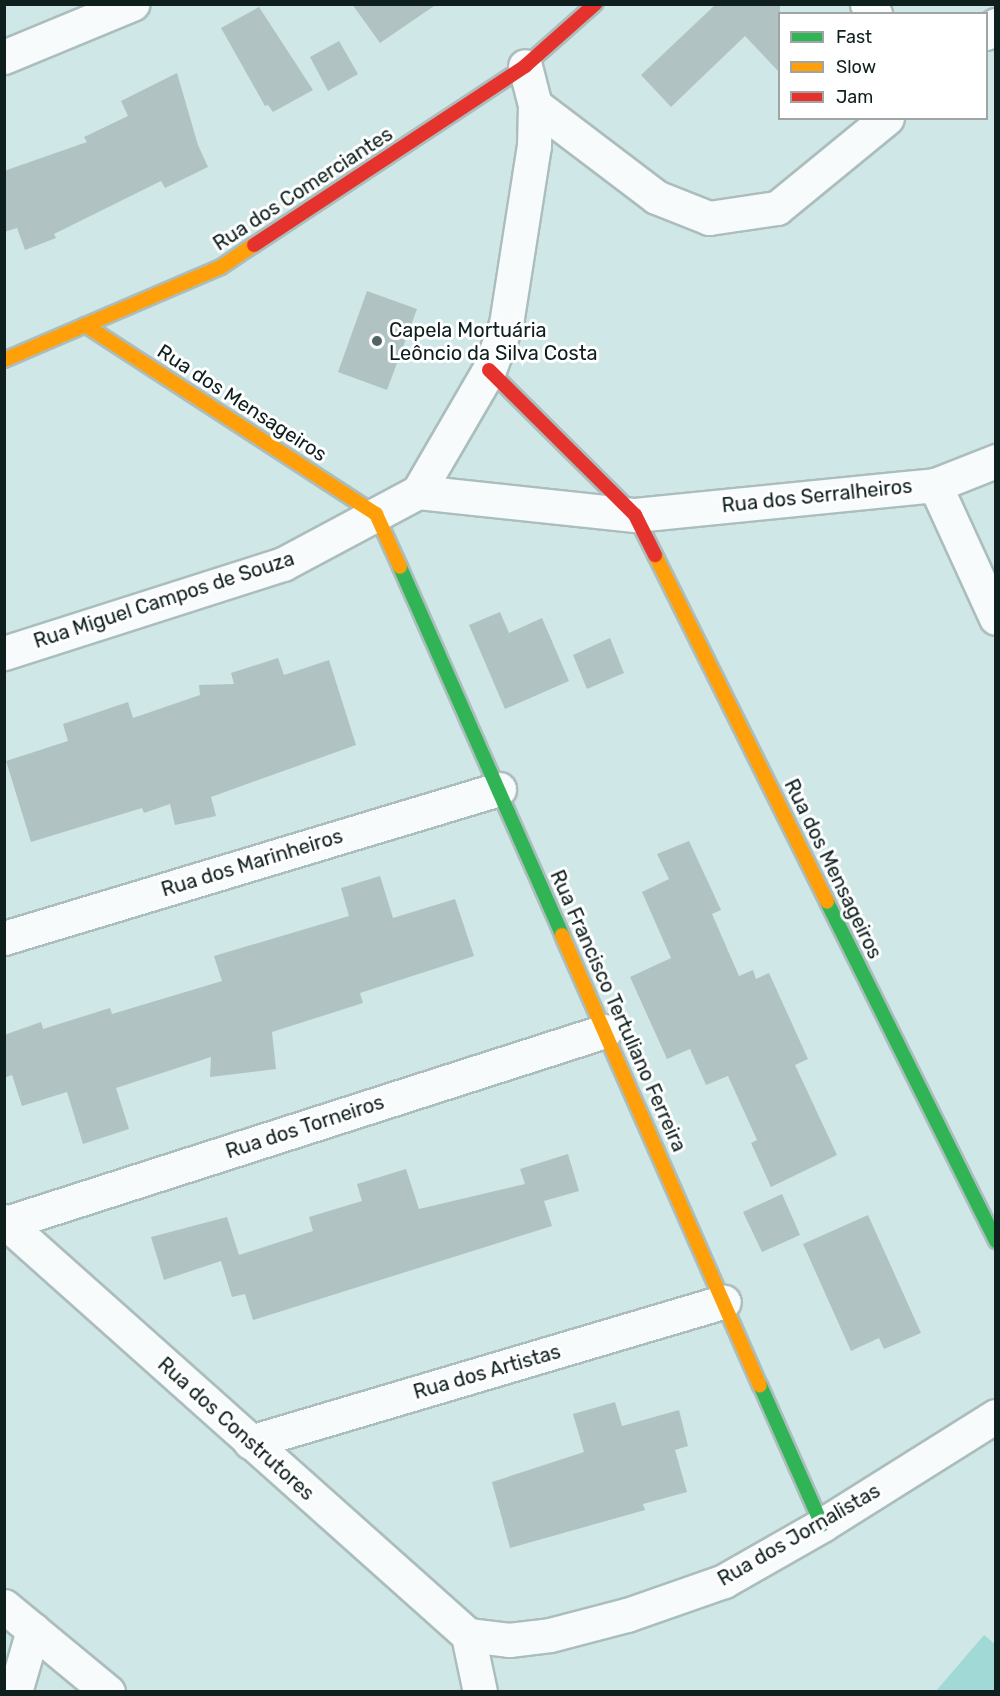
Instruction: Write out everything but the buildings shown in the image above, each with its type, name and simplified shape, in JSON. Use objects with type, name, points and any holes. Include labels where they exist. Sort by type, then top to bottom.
[{"type":"street","points":[[4,57],[132,4]]},
{"type":"street","name":"Rua dos Comerciantes","points":[[4,360],[221,267],[525,66],[595,4]]},
{"type":"street","points":[[418,492],[489,370],[501,343],[514,287],[534,146],[535,105],[525,66]]},
{"type":"street","points":[[535,105],[656,197],[709,218],[777,208],[885,120]]},
{"type":"street","name":"Rua dos Mensageiros","points":[[85,325],[376,514]]},
{"type":"street","name":"Rua dos Mensageiros","points":[[489,370],[635,514],[996,1241]]},
{"type":"street","name":"Rua dos Serralheiros","points":[[418,492],[635,514],[935,485],[996,461]]},
{"type":"street","points":[[935,485],[996,618]]},
{"type":"street","name":"Rua Miguel Campos de Souza","points":[[4,653],[283,564],[418,492]]},
{"type":"street","name":"Rua Francisco Tertuliano Ferreira","points":[[376,514],[822,1525]]},
{"type":"street","name":"Rua dos Marinheiros","points":[[4,938],[499,789]]},
{"type":"street","name":"Rua dos Torneiros","points":[[5,1222],[605,1031]]},
{"type":"street","name":"Rua dos Construtores","points":[[5,1222],[468,1635]]},
{"type":"street","name":"Rua dos Artistas","points":[[250,1442],[724,1302]]},
{"type":"street","name":"Rua dos Jornalistas","points":[[468,1635],[509,1640],[550,1635],[627,1615],[723,1581],[822,1525],[996,1416]]},
{"type":"street","points":[[4,1606],[108,1692]]},
{"type":"street","points":[[15,1692],[33,1630]]},
{"type":"street","points":[[468,1635],[480,1692]]},
{"type":"shaded area","points":[[984,1635],[995,1644],[995,1691],[936,1691]]},
{"type":"traffic: fast","points":[[400,567],[562,935]]},
{"type":"traffic: fast","points":[[827,902],[996,1241]]},
{"type":"traffic: fast","points":[[760,1385],[822,1525]]},
{"type":"traffic: slow","points":[[4,360],[221,267],[254,245]]},
{"type":"traffic: slow","points":[[85,325],[376,514],[400,567]]},
{"type":"traffic: slow","points":[[655,555],[827,902]]},
{"type":"traffic: slow","points":[[562,935],[760,1385]]},
{"type":"traffic: jam","points":[[254,245],[525,66],[595,4]]},
{"type":"traffic: jam","points":[[489,370],[635,515],[655,555]]},
{"type":"place","name":"Capela Mortuária Leôncio da Silva Costa","points":[[377,341]]}]
